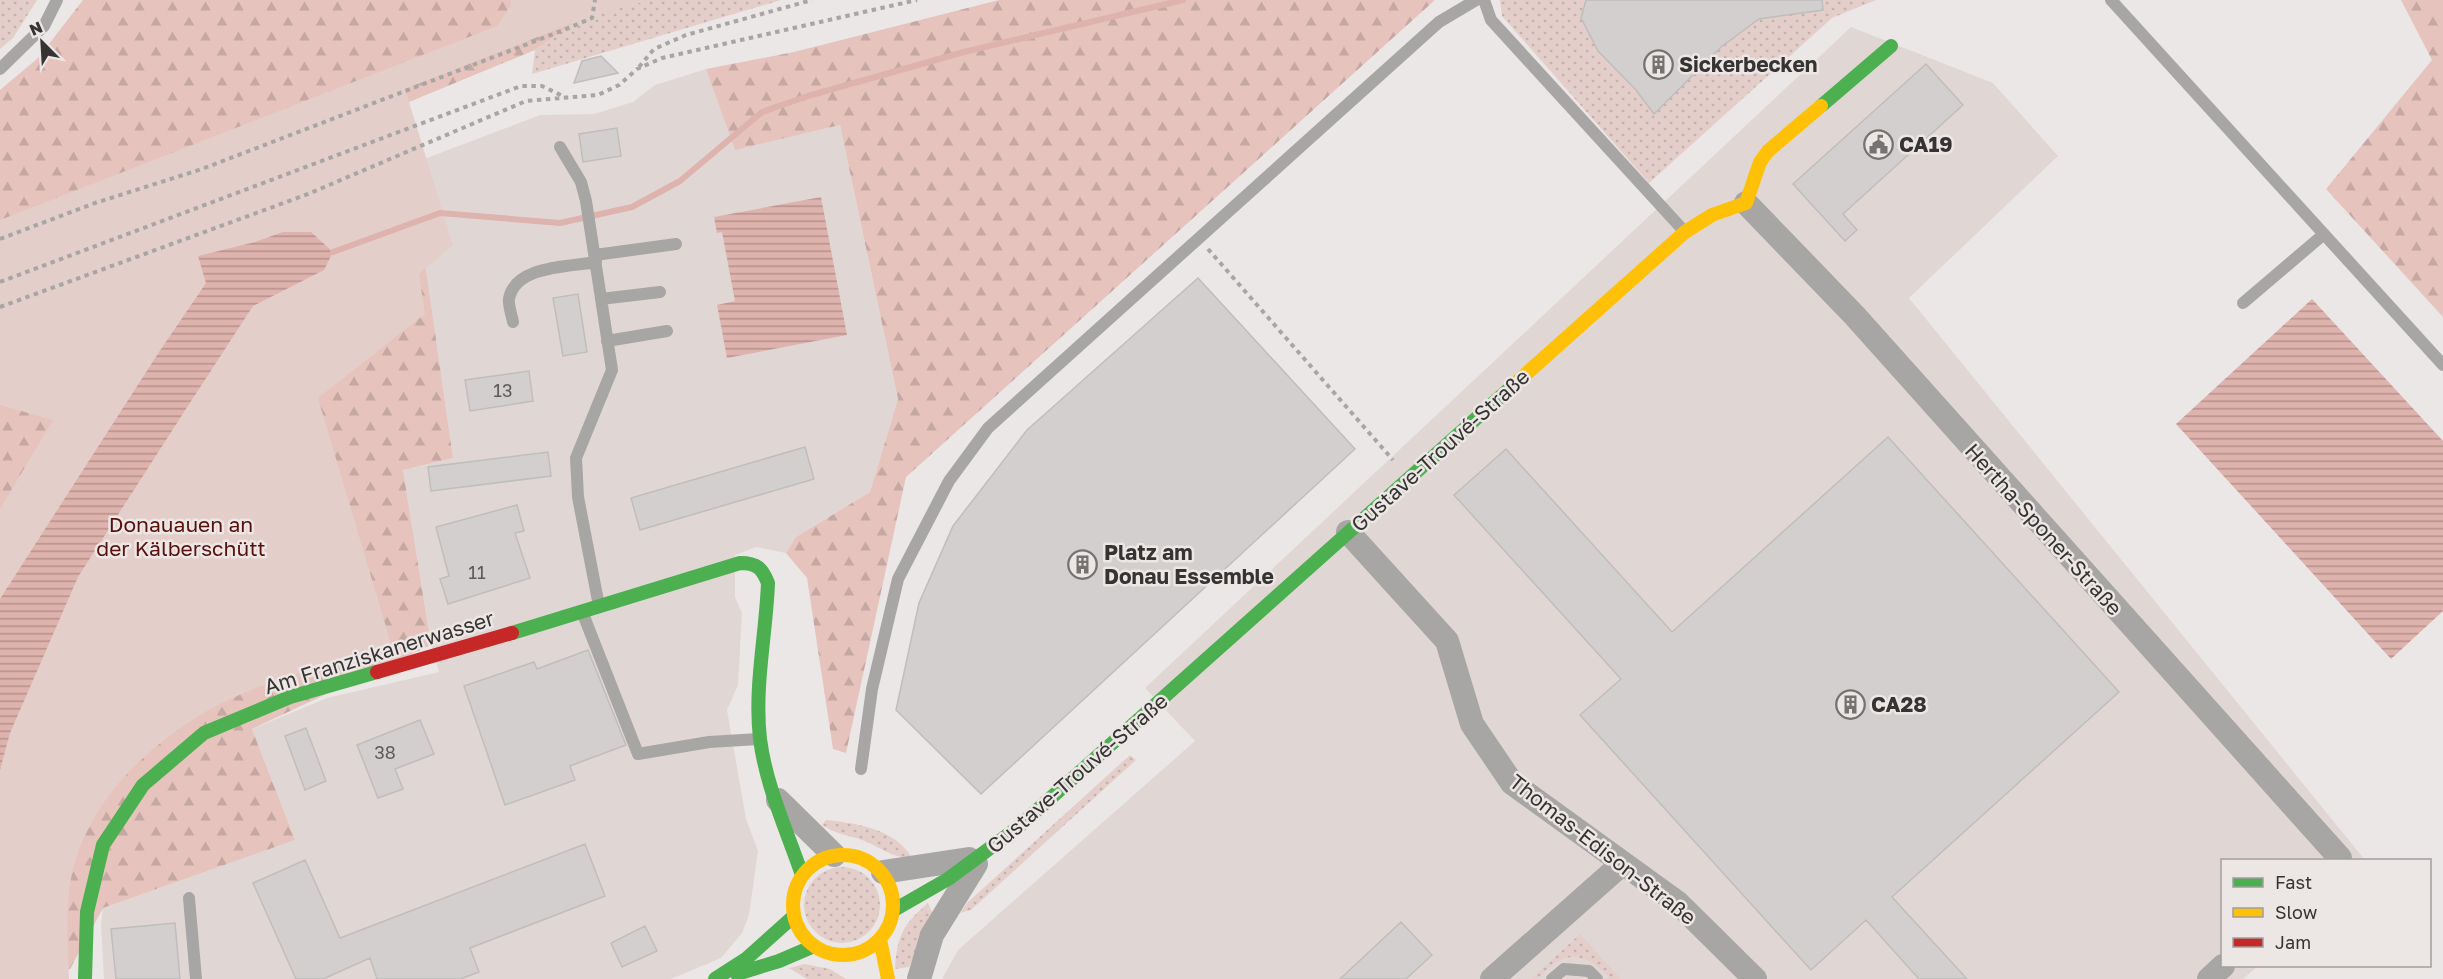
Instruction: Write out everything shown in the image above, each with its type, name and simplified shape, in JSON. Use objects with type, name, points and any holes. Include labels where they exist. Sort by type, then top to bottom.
[{"type":"street","points":[[1746,203],[1757,169],[1768,151],[1891,46]]},
{"type":"street","name":"Gustave-Trouvé-Straße","points":[[894,910],[948,879],[1016,830],[1685,232],[1712,215],[1746,203]]},
{"type":"street","name":"Hertha-Sponer-Straße","points":[[1746,203],[1855,316],[2338,859]]},
{"type":"street","name":"Thomas-Edison-Straße","points":[[1348,532],[1447,641],[1472,724],[1512,783],[1678,903],[1755,979]]},
{"type":"street","name":"Am Franziskanerwasser","points":[[86,979],[84,944],[93,878],[104,845],[143,784],[204,733],[290,697],[583,613],[740,563],[753,563],[764,570],[768,583],[759,681],[760,739]]},
{"type":"street","points":[[760,739],[766,769],[802,875]]},
{"type":"street","points":[[778,799],[834,855]]},
{"type":"street","points":[[834,855],[861,857],[883,873],[894,897],[894,910],[891,921],[880,939],[856,954],[842,955],[828,953],[814,946],[801,933],[794,916],[794,894],[802,875],[811,865],[834,855]]},
{"type":"street","name":"Gustave-Trouvé-Straße","points":[[883,873],[951,864],[980,856]]},
{"type":"street","name":"Gustave-Trouvé-Straße","points":[[919,979],[932,935],[980,856]]},
{"type":"street","points":[[1492,979],[1623,863]]},
{"type":"street","points":[[715,979],[746,959],[794,916]]},
{"type":"street","points":[[880,939],[888,979]]},
{"type":"street","points":[[735,977],[814,946]]},
{"type":"street","points":[[842,955],[855,971]]},
{"type":"street","points":[[2209,979],[2222,967]]},
{"type":"lane","points":[[0,69],[44,26],[57,0]]},
{"type":"lane","points":[[861,769],[872,689],[898,579],[949,481],[988,428],[1439,22],[1476,0]]},
{"type":"lane","points":[[1484,0],[1491,20],[1685,232]]},
{"type":"lane","points":[[2112,0],[2443,365]]},
{"type":"lane","points":[[560,147],[581,182],[586,201],[612,370],[576,458],[578,497],[599,608]]},
{"type":"lane","points":[[2243,303],[2324,234]]},
{"type":"lane","points":[[513,322],[509,299],[516,284],[530,273],[676,244]]},
{"type":"lane","points":[[601,298],[660,292]]},
{"type":"lane","points":[[607,341],[667,331]]},
{"type":"lane","points":[[583,613],[638,754],[709,742],[760,739]]},
{"type":"lane","points":[[189,898],[196,979]]},
{"type":"lane","points":[[1552,979],[1564,969],[1589,971],[1597,979]]},
{"type":"path","points":[[0,239],[95,203],[202,169],[564,30],[592,18],[595,0]]},
{"type":"path","points":[[0,308],[308,194],[526,101],[597,95],[619,85],[654,49],[686,34],[812,0]]},
{"type":"path","points":[[637,69],[662,58],[706,46],[917,0]]},
{"type":"path","points":[[0,282],[521,86],[542,86],[570,99]]},
{"type":"path","points":[[1200,239],[1409,479]]},
{"type":"shaded area","points":[[1851,27],[1993,83],[2058,156],[1909,298],[2364,859],[2221,859],[2221,967],[2257,967],[2243,979],[942,979],[958,950],[1195,741],[1145,688]]},
{"type":"shaded area","points":[[706,69],[735,149],[840,125],[898,399],[870,492],[796,537],[786,553],[756,547],[735,555],[735,597],[742,613],[738,685],[727,710],[746,819],[758,851],[749,915],[742,933],[721,958],[671,979],[104,979],[101,925],[103,908],[295,840],[252,729],[327,698],[439,672],[431,645],[403,470],[453,458],[411,164],[540,115],[594,114],[633,102],[655,85]]},
{"type":"shaded area","points":[[821,197],[847,335],[727,358],[717,305],[735,301],[722,232],[717,233],[714,217]]},
{"type":"shaded area","points":[[283,232],[311,232],[333,252],[324,270],[253,306],[184,412],[78,577],[10,733],[0,770],[0,599],[206,283],[198,256],[255,242]]},
{"type":"shaded area","points":[[2312,299],[2443,441],[2443,611],[2391,659],[2176,424]]},
{"type":"green space","points":[[0,0],[37,0],[13,38],[0,49]]},
{"type":"green space","points":[[83,0],[574,0],[573,24],[535,50],[380,114],[0,262],[0,90],[38,58]]},
{"type":"green space","name":"Donauauen an der Kälberschütt","points":[[510,0],[651,0],[591,16],[405,89],[453,245],[419,274],[425,314],[318,398],[392,647],[274,681],[251,690],[207,711],[161,742],[121,781],[104,803],[89,827],[78,852],[68,904],[69,979],[0,979],[0,509],[53,420],[0,405],[0,220],[497,26],[511,5]]},
{"type":"green space","points":[[574,0],[781,0],[532,74],[535,50],[573,24]]},
{"type":"green space","points":[[999,0],[1435,0],[906,477],[846,753],[833,749],[807,578],[786,553],[796,537],[870,492],[898,399],[840,125],[735,150],[706,69],[794,52]]},
{"type":"green space","points":[[1500,0],[1876,0],[1832,18],[1649,183],[1502,16]]},
{"type":"green space","points":[[2401,0],[2443,0],[2443,317],[2326,189],[2432,60]]},
{"type":"green space","name":"Donauauen an der Kälberschütt","points":[[411,164],[453,458],[403,470],[431,645],[252,729],[295,840],[103,908],[70,969],[0,979],[0,319]]},
{"type":"green space","points":[[1130,755],[1136,760],[971,910],[960,913],[968,902]]},
{"type":"green space","points":[[826,820],[850,823],[886,834],[905,848],[912,858],[892,854],[862,840],[832,830],[822,825]]},
{"type":"green space","points":[[842,867],[856,870],[869,878],[877,891],[880,905],[877,919],[869,932],[856,940],[842,943],[828,940],[815,932],[807,919],[804,905],[807,891],[815,878],[828,870]]},
{"type":"green space","points":[[928,903],[933,914],[909,967],[895,969],[897,947],[903,932]]},
{"type":"green space","points":[[1580,934],[1621,979],[1610,979],[1597,966],[1575,957],[1558,961],[1539,977],[1531,979]]},
{"type":"green space","points":[[804,964],[830,969],[846,979],[807,979],[789,968]]},
{"type":"building","name":"Sickerbecken","points":[[1586,0],[1822,0],[1823,10],[1759,19],[1721,47],[1654,114],[1636,90],[1598,51],[1581,18]]},
{"type":"building","points":[[601,56],[618,73],[574,83],[582,61]]},
{"type":"building","name":"CA19","points":[[1926,64],[1963,105],[1843,214],[1857,230],[1845,241],[1793,184]]},
{"type":"building","points":[[617,128],[621,156],[583,162],[579,134]]},
{"type":"building","name":"Platz am Donau Essemble","points":[[1198,278],[1355,449],[981,794],[896,710],[919,603],[953,526],[1027,430]]},
{"type":"building","points":[[578,294],[587,352],[563,356],[553,298]]},
{"type":"building","points":[[529,371],[533,401],[470,411],[465,380]]},
{"type":"building","name":"CA28","points":[[1888,437],[2119,692],[1892,897],[1967,979],[1919,979],[1866,920],[1811,970],[1580,715],[1621,679],[1454,495],[1506,449],[1672,632]]},
{"type":"building","points":[[805,447],[814,479],[640,530],[631,498]]},
{"type":"building","points":[[548,452],[551,476],[431,491],[428,467]]},
{"type":"building","points":[[517,505],[524,531],[515,533],[530,578],[448,604],[440,579],[449,576],[436,527]]},
{"type":"building","points":[[588,650],[626,745],[570,766],[575,780],[505,805],[464,686],[534,662],[537,669]]},
{"type":"building","points":[[420,720],[434,754],[395,769],[403,789],[378,798],[357,745]]},
{"type":"building","points":[[306,728],[326,781],[305,790],[285,736]]},
{"type":"building","points":[[585,844],[605,896],[470,948],[479,972],[460,979],[377,979],[370,958],[323,979],[296,979],[253,883],[305,860],[340,938]]},
{"type":"building","points":[[1401,922],[1432,955],[1406,979],[1340,979]]},
{"type":"building","points":[[175,923],[180,979],[116,979],[111,929]]},
{"type":"building","points":[[645,926],[657,951],[622,967],[611,943]]},
{"type":"waterway","points":[[333,252],[440,213],[560,223],[632,207],[680,181],[762,112],[808,96],[964,52],[1183,0]]},
{"type":"traffic: fast","points":[[1821,106],[1891,46]]},
{"type":"traffic: fast","points":[[894,910],[948,879],[1016,829],[1517,382]]},
{"type":"traffic: fast","points":[[512,633],[740,563],[758,567],[768,583],[759,680],[760,739],[772,791],[802,875]]},
{"type":"traffic: fast","points":[[85,979],[87,912],[103,845],[143,785],[204,733],[290,697],[377,672]]},
{"type":"traffic: fast","points":[[715,979],[746,959],[794,916]]},
{"type":"traffic: fast","points":[[737,974],[779,961],[814,946]]},
{"type":"traffic: slow","points":[[1517,382],[1685,232],[1712,215],[1746,203],[1760,162],[1768,151],[1821,106]]},
{"type":"traffic: slow","points":[[833,855],[853,855],[879,869],[890,886],[893,905],[890,924],[879,941],[853,955],[833,955],[815,947],[801,933],[793,915],[793,895],[801,877],[815,863],[833,855]]},
{"type":"traffic: slow","points":[[880,939],[888,979]]},
{"type":"traffic: jam","points":[[377,672],[512,633]]},
{"type":"place","name":"Sickerbecken","points":[[1658,64]]},
{"type":"place","name":"CA19","points":[[1878,144]]},
{"type":"place","name":"Platz am Donau Essemble","points":[[1083,564]]},
{"type":"place","name":"CA28","points":[[1850,704]]}]
